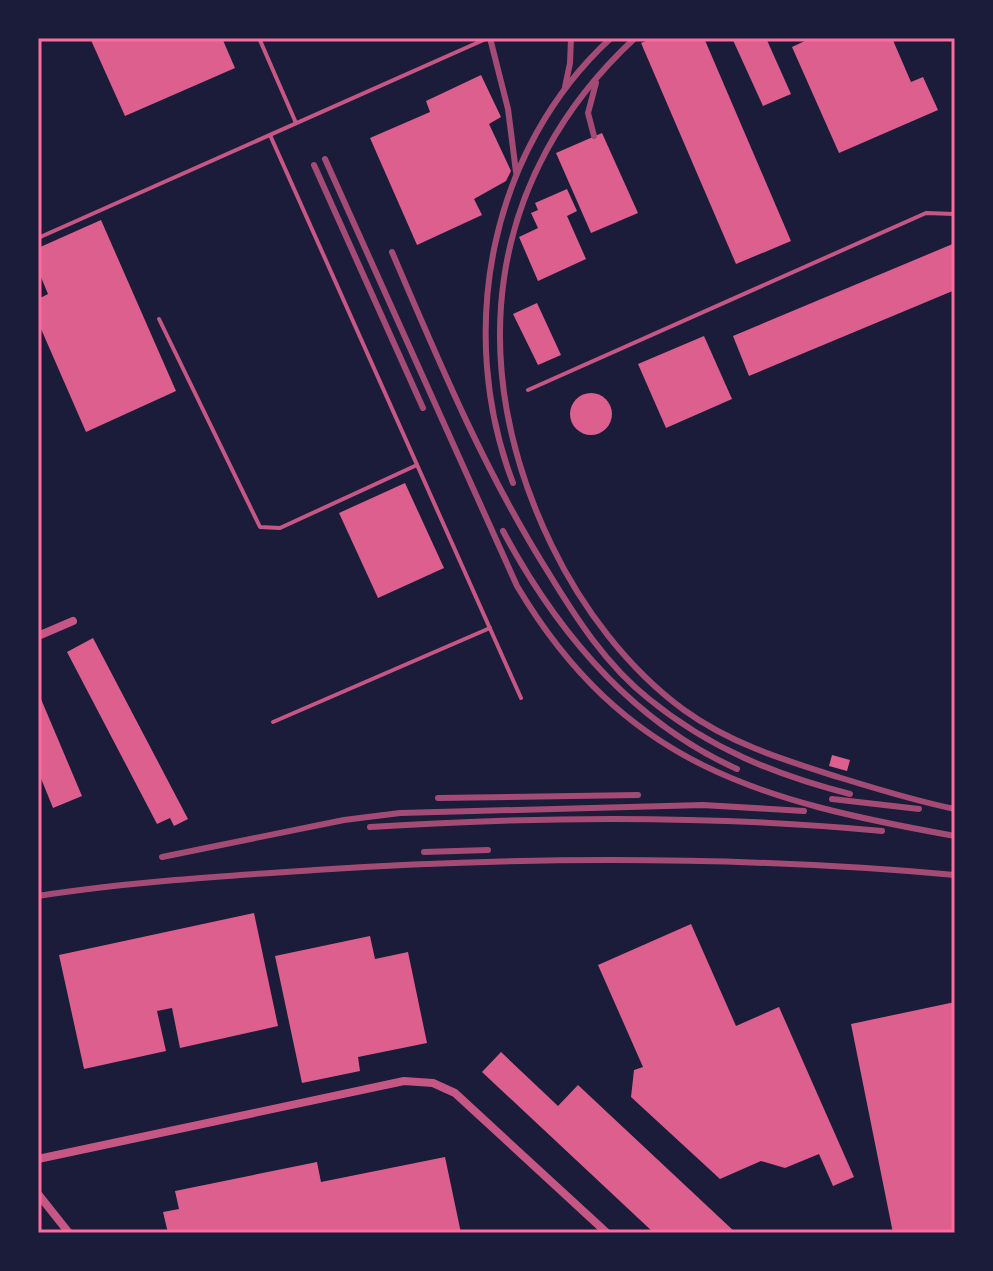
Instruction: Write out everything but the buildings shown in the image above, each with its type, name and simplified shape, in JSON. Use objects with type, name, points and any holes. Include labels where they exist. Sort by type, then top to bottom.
[{"type":"street","points":[[38,636],[73,621]]},
{"type":"street","points":[[38,1159],[404,1081],[433,1083],[455,1093],[607,1233]]},
{"type":"street","points":[[38,1194],[69,1233]]},
{"type":"lane","points":[[259,38],[296,123]]},
{"type":"lane","points":[[38,238],[488,38]]},
{"type":"lane","points":[[270,135],[521,698]]},
{"type":"lane","points":[[528,390],[926,213],[955,214]]},
{"type":"lane","points":[[159,319],[260,527],[280,528],[417,465]]},
{"type":"lane","points":[[273,722],[490,628]]},
{"type":"railway","points":[[490,38],[508,109],[516,172]]},
{"type":"railway","points":[[565,87],[571,38]]},
{"type":"railway","points":[[513,483],[496,425],[487,365],[487,305],[495,245],[512,188],[536,133],[570,83],[611,38]]},
{"type":"railway","points":[[635,38],[585,92],[546,151],[520,212],[504,277],[500,343],[507,410],[524,478],[552,546],[577,592],[608,636],[663,694],[702,722],[739,742],[798,764],[955,809]]},
{"type":"railway","points":[[594,136],[588,113],[596,83]]},
{"type":"railway","points":[[325,159],[517,586],[559,647],[603,696],[651,735],[703,765],[759,789],[885,823],[955,836]]},
{"type":"railway","points":[[314,165],[423,408]]},
{"type":"railway","points":[[392,252],[464,415],[503,494],[559,589],[606,656],[649,699],[719,746],[769,769],[850,794]]},
{"type":"railway","points":[[503,531],[547,604],[600,670],[663,726],[737,769]]},
{"type":"railway","points":[[438,798],[638,795]]},
{"type":"railway","points":[[832,799],[919,809]]},
{"type":"railway","points":[[162,857],[344,820],[400,813],[703,805],[804,811]]},
{"type":"railway","points":[[370,827],[626,819],[754,822],[882,831]]},
{"type":"railway","points":[[424,852],[488,850]]},
{"type":"railway","points":[[38,896],[211,877],[395,865],[555,860],[715,861],[955,875]]}]
